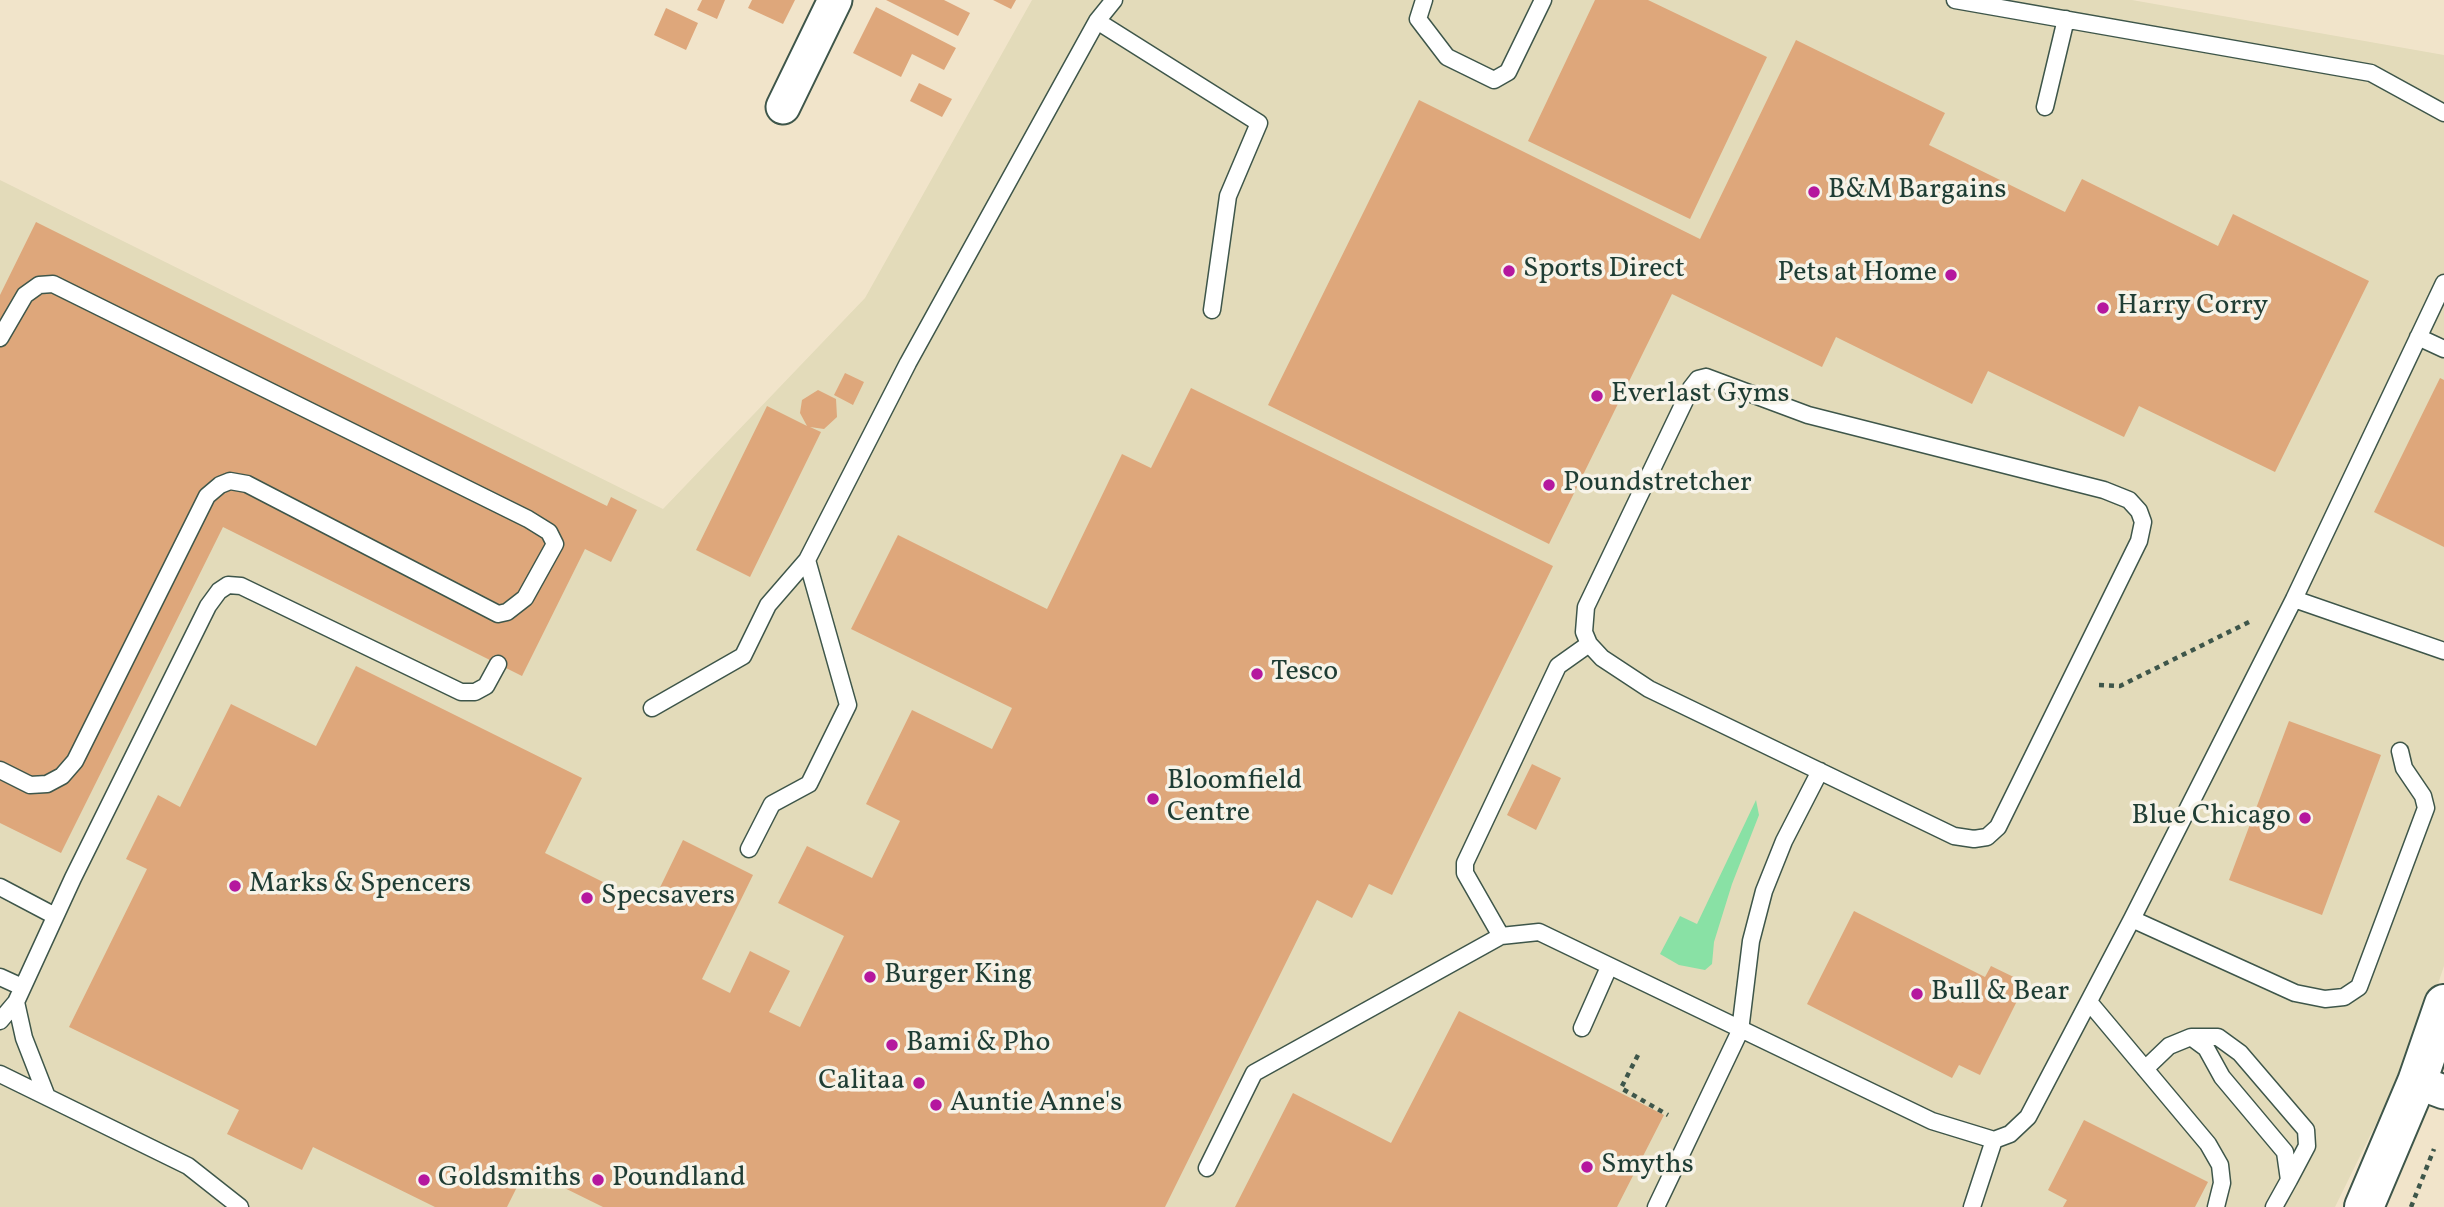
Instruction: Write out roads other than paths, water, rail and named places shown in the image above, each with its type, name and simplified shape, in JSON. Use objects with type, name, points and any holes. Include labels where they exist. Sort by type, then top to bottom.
[{"type":"street","points":[[783,107],[835,0]]},
{"type":"street","points":[[2364,1207],[2430,1087],[2444,1004]]},
{"type":"lane","points":[[652,708],[743,656],[768,605],[807,560],[908,363],[1097,21],[1114,0]]},
{"type":"lane","points":[[1424,0],[1418,19],[1447,57],[1494,80],[1508,72],[1543,0]]},
{"type":"lane","points":[[1955,0],[2371,73],[2444,113]]},
{"type":"lane","points":[[2045,107],[2066,19]]},
{"type":"lane","points":[[1097,21],[1259,123],[1228,196],[1212,310]]},
{"type":"lane","points":[[1207,1168],[1254,1073],[1455,964],[1501,936],[1539,932],[1740,1031],[1932,1121],[1994,1140],[2010,1134],[2028,1117],[2132,919],[2294,599],[2444,283]]},
{"type":"lane","points":[[0,338],[25,295],[39,285],[53,284],[528,519],[549,532],[555,544],[525,598],[507,612],[498,614],[247,484],[230,481],[220,485],[207,496],[75,761],[62,776],[47,784],[30,785],[0,771]]},
{"type":"lane","points":[[2418,337],[2444,349]]},
{"type":"lane","points":[[1706,377],[1808,415],[2092,487],[2129,500],[2139,511],[2143,522],[2139,541],[1998,827],[1987,837],[1974,839],[1954,836],[1649,689],[1602,658],[1589,644],[1584,632],[1586,607],[1691,388],[1698,379],[1706,377]]},
{"type":"lane","points":[[749,849],[772,804],[809,784],[848,705],[807,560]]},
{"type":"lane","points":[[0,1021],[19,994],[208,606],[228,585],[241,586],[461,692],[475,692],[486,686],[498,664]]},
{"type":"lane","points":[[2294,599],[2444,652]]},
{"type":"lane","points":[[1501,936],[1465,873],[1465,863],[1558,666],[1589,644]]},
{"type":"lane","points":[[2132,919],[2295,993],[2325,999],[2344,997],[2359,987],[2426,808],[2423,796],[2404,768],[2400,751]]},
{"type":"lane","points":[[1656,1207],[1740,1031],[1751,941],[1764,891],[1784,841],[1820,771]]},
{"type":"lane","points":[[0,887],[55,916]]},
{"type":"lane","points":[[1582,1028],[1609,967]]},
{"type":"lane","points":[[0,977],[19,994],[24,1038],[47,1097]]},
{"type":"lane","points":[[2089,1002],[2208,1144],[2220,1165],[2222,1183],[2216,1207]]},
{"type":"lane","points":[[2146,1069],[2169,1046],[2191,1037],[2218,1037],[2240,1053],[2306,1130],[2306,1146],[2274,1207]]},
{"type":"lane","points":[[2191,1037],[2206,1048],[2222,1077],[2285,1152],[2289,1180]]},
{"type":"lane","points":[[0,1074],[188,1166],[240,1207]]},
{"type":"lane","points":[[1972,1207],[1994,1140]]},
{"type":"place","name":"B&M Bargains","points":[[1814,192]]},
{"type":"place","name":"Sports Direct","points":[[1509,271]]},
{"type":"place","name":"Pets at Home","points":[[1951,275]]},
{"type":"place","name":"Harry Corry","points":[[2103,308]]},
{"type":"place","name":"Everlast Gyms","points":[[1597,396]]},
{"type":"place","name":"Poundstretcher","points":[[1549,485]]},
{"type":"place","name":"Tesco","points":[[1257,674]]},
{"type":"place","name":"Bloomfield Centre","points":[[1153,799]]},
{"type":"place","name":"Blue Chicago","points":[[2305,818]]},
{"type":"place","name":"Marks & Spencers","points":[[235,886]]},
{"type":"place","name":"Specsavers","points":[[587,898]]},
{"type":"place","name":"Burger King","points":[[870,977]]},
{"type":"place","name":"Bull & Bear","points":[[1917,994]]},
{"type":"place","name":"Bami & Pho","points":[[892,1045]]},
{"type":"place","name":"Calitaa","points":[[919,1083]]},
{"type":"place","name":"Auntie Anne's","points":[[936,1105]]},
{"type":"place","name":"Smyths","points":[[1587,1167]]},
{"type":"place","name":"Goldsmiths","points":[[424,1180]]},
{"type":"place","name":"Poundland","points":[[598,1180]]}]
